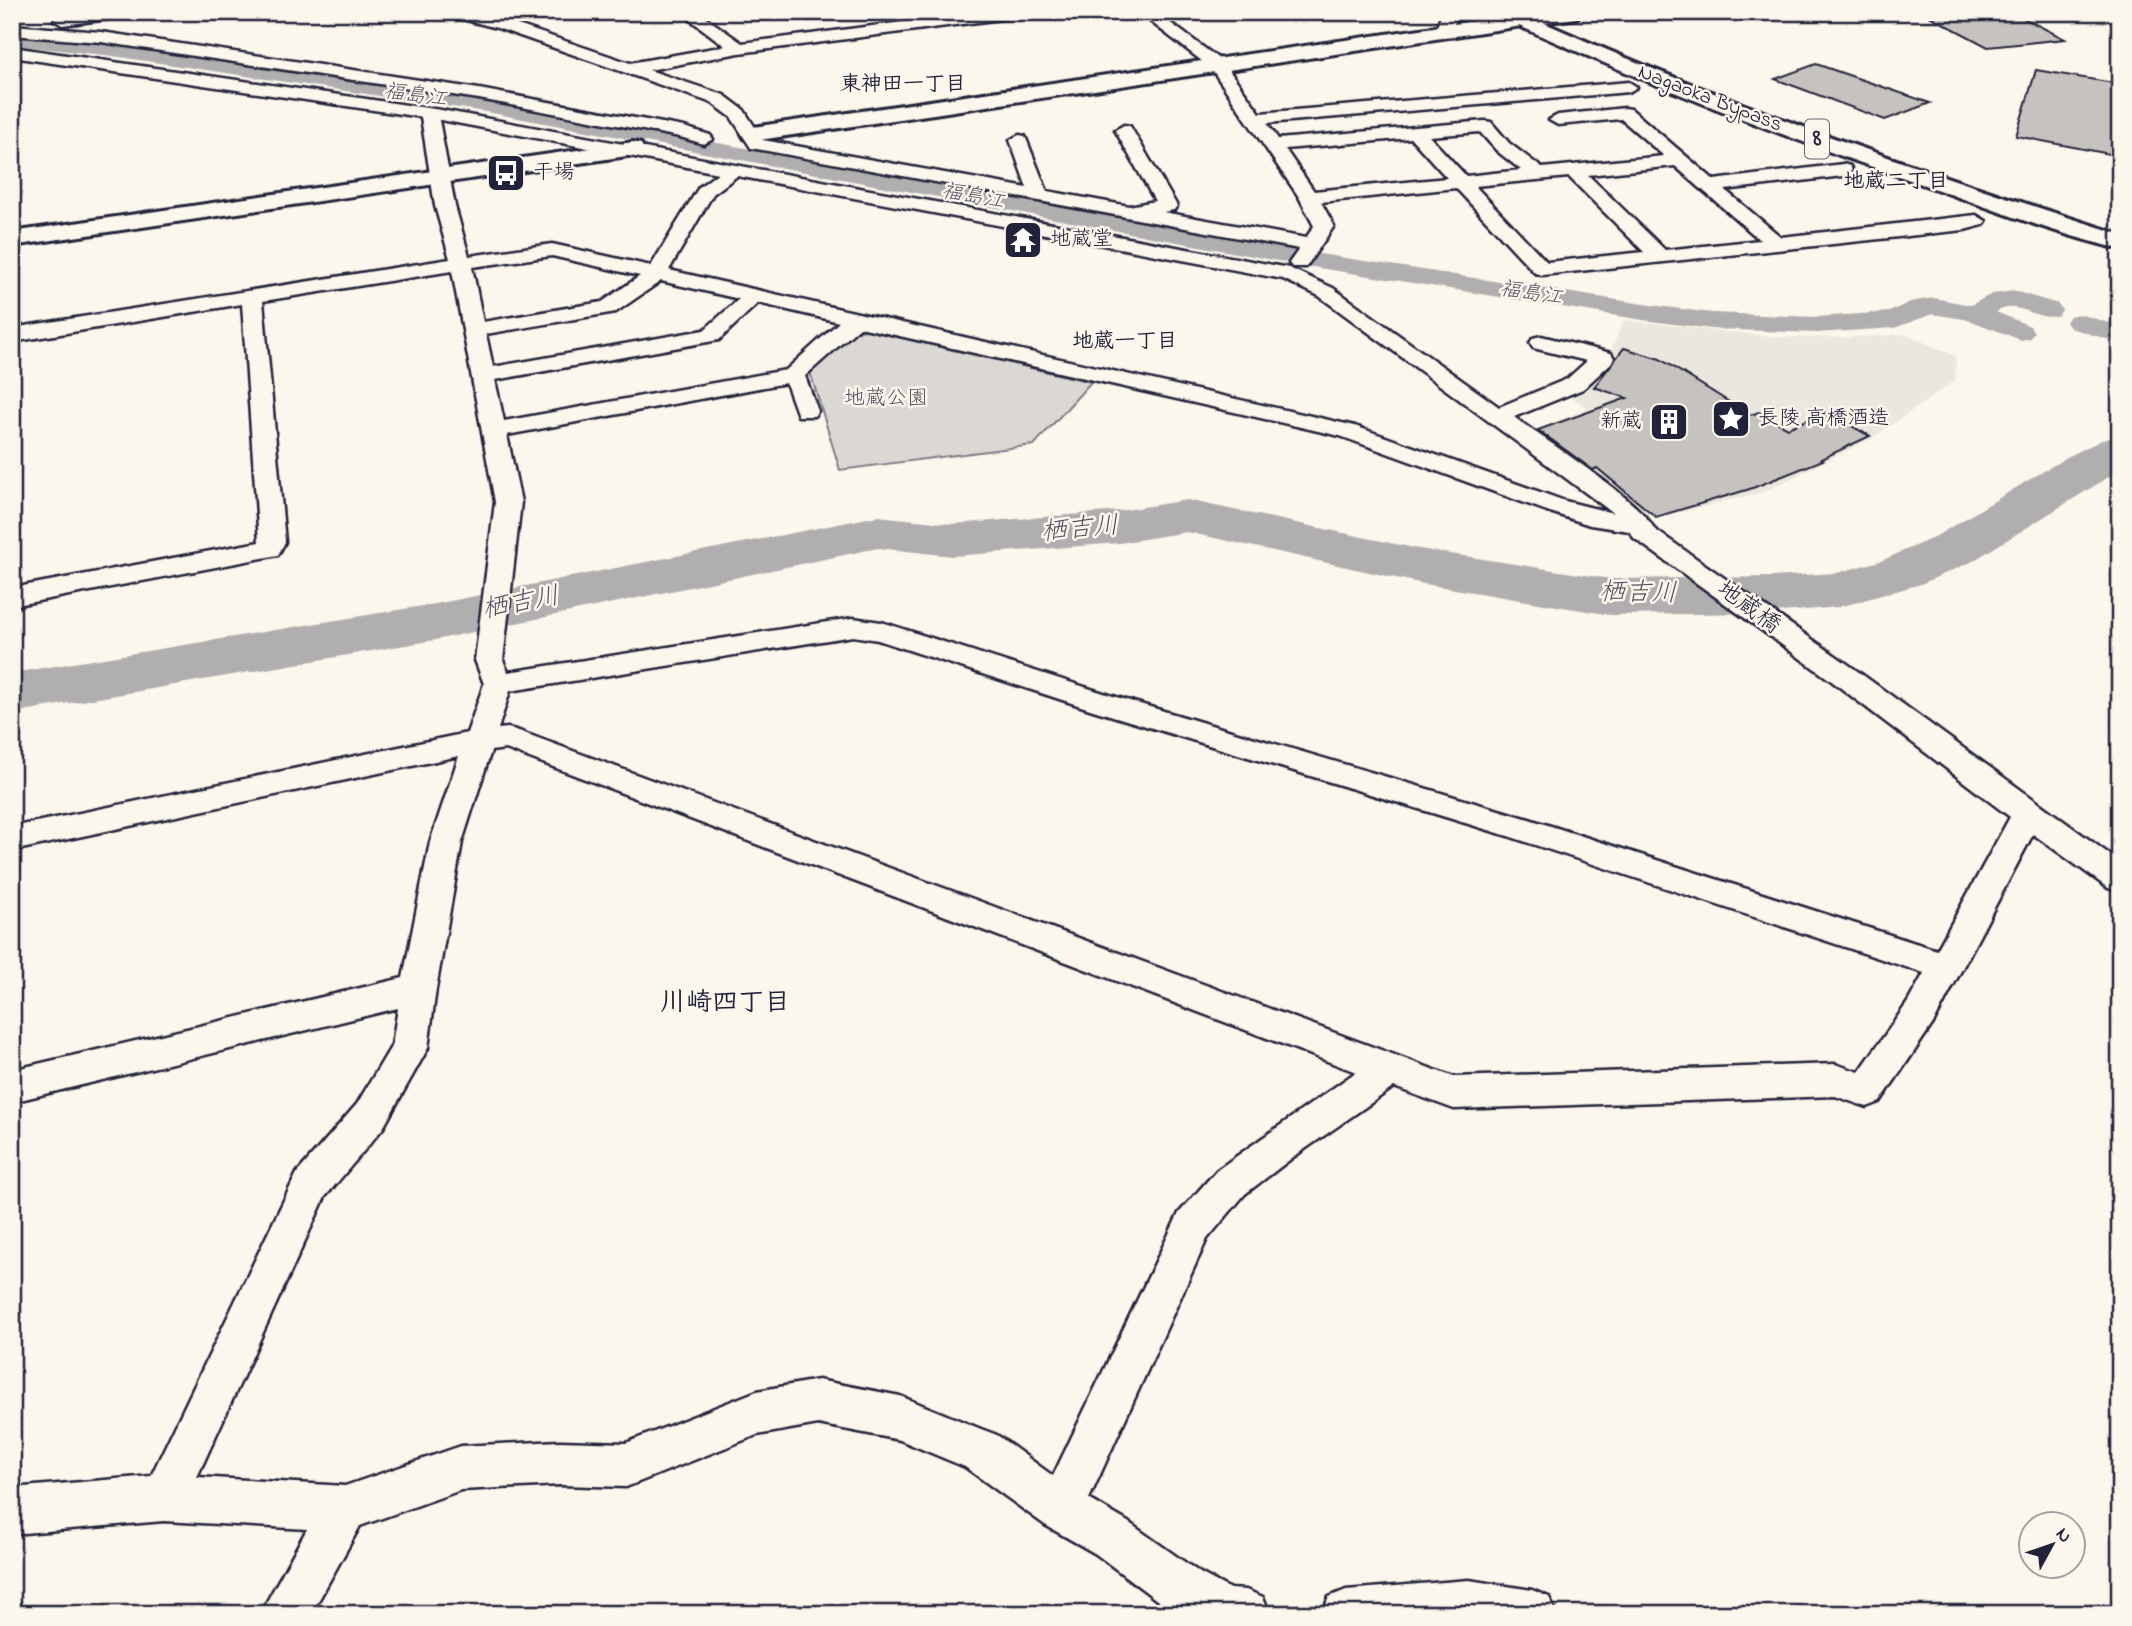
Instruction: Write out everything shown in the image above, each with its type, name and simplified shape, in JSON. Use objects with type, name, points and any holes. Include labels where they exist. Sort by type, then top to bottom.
[{"type":"main road","points":[[752,134],[1217,65],[1447,21],[1576,12]]},
{"type":"main road","name":"Nagaoka Bypass","points":[[1528,15],[1764,107],[2120,228]]},
{"type":"main road","name":"Nagaoka Bypass","points":[[1528,15],[1621,64],[1810,137],[1948,186],[2120,242]]},
{"type":"main road","points":[[12,239],[628,149]]},
{"type":"street","points":[[12,28],[124,12]]},
{"type":"street","points":[[452,12],[503,25],[726,103],[738,114],[757,144],[1130,214],[1301,259]]},
{"type":"street","points":[[688,12],[739,48]]},
{"type":"street","points":[[629,68],[739,48],[1017,12]]},
{"type":"street","points":[[1146,12],[1217,65],[1309,197],[1324,226],[1301,259]]},
{"type":"street","points":[[869,18],[888,29]]},
{"type":"street","points":[[12,28],[101,37],[479,94],[717,138]]},
{"type":"street","points":[[12,52],[429,114],[735,169],[1301,259]]},
{"type":"street","points":[[1256,119],[1629,87]]},
{"type":"street","points":[[1532,96],[1562,124],[1625,113],[1778,245]]},
{"type":"street","points":[[164,1498],[311,1185],[370,1116],[410,1048],[418,989],[446,842],[476,744],[494,672],[508,502],[461,262],[445,206],[442,176],[429,114]]},
{"type":"street","points":[[1273,145],[1485,126],[1503,147],[1538,174]]},
{"type":"street","points":[[1124,130],[1167,206],[1137,209],[1130,214]]},
{"type":"street","points":[[1415,131],[1542,269],[1778,245],[1964,224],[1976,220]]},
{"type":"street","points":[[628,149],[752,134]]},
{"type":"street","points":[[1019,140],[1040,197]]},
{"type":"street","points":[[1309,197],[1679,160]]},
{"type":"street","points":[[474,330],[608,307],[656,275],[706,191],[735,169]]},
{"type":"street","points":[[1710,186],[1843,170]]},
{"type":"street","points":[[1575,172],[1662,258]]},
{"type":"street","points":[[12,335],[461,262],[552,250],[1347,432],[1556,506],[1642,529]]},
{"type":"street","name":"地蔵橋","points":[[1301,259],[1326,292],[1618,503],[1642,529],[2120,879]]},
{"type":"street","points":[[12,597],[269,550],[272,542],[252,296]]},
{"type":"street","points":[[483,375],[711,335],[753,298]]},
{"type":"street","points":[[494,430],[793,375],[853,321]]},
{"type":"street","points":[[1496,416],[1575,384],[1603,358],[1541,343]]},
{"type":"street","points":[[793,375],[799,385],[806,411]]},
{"type":"street","points":[[494,672],[551,673],[853,627],[881,631],[1103,703],[1518,827],[1947,967]]},
{"type":"street","points":[[12,839],[508,738],[1454,1093],[1835,1080],[1867,1091],[1921,1012],[2028,814]]},
{"type":"street","points":[[12,1086],[418,989]]},
{"type":"street","points":[[1061,1509],[1193,1226],[1231,1182],[1388,1070]]},
{"type":"street","points":[[12,1511],[164,1498],[345,1508],[461,1468],[560,1463],[626,1465],[757,1413],[818,1402],[900,1418],[981,1451],[1061,1509],[1112,1538],[1183,1590],[1226,1612],[1246,1614]]},
{"type":"street","points":[[284,1614],[345,1508]]},
{"type":"street","points":[[1346,1614],[1469,1604],[1532,1614]]},
{"type":"shaded area","name":"長陵 高橋酒造","points":[[1624,320],[1773,337],[1845,338],[1905,334],[1956,356],[1955,381],[1872,438],[1764,492],[1656,518],[1530,431],[1589,409],[1565,393],[1585,385],[1613,355],[1610,352]]},
{"type":"green space","name":"地蔵公園","points":[[867,330],[1091,382],[1034,445],[840,470],[810,372],[850,332]]},
{"type":"building","points":[[1922,12],[2012,12],[2065,39],[1988,47]]},
{"type":"building","points":[[1816,64],[1930,103],[1885,120],[1775,79]]},
{"type":"building","points":[[2036,70],[2120,84],[2120,156],[2016,136]]},
{"type":"building","points":[[1624,348],[1660,359],[1750,415],[1759,412],[1788,428],[1826,412],[1870,436],[1821,459],[1823,460],[1750,489],[1656,517],[1597,468],[1593,470],[1538,430],[1627,398],[1594,387]]},
{"type":"waterway","name":"福島江","points":[[12,39],[113,50],[486,106],[1294,257],[1643,312],[1712,321],[1816,325],[1894,320],[1919,308],[1933,306],[1975,313]]},
{"type":"waterway","name":"福島江","points":[[1975,313],[2001,299],[2014,299],[2049,310]]},
{"type":"waterway","name":"福島江","points":[[1975,313],[2021,332]]},
{"type":"waterway","name":"福島江","points":[[2079,322],[2120,335]]},
{"type":"waterway","name":"栖吉川","points":[[12,693],[435,622],[878,532],[953,540],[1119,527],[1187,516],[1419,566],[1611,597],[1772,595],[1839,590],[1902,572],[1952,550],[2085,468],[2120,451]]},
{"type":"place","name":"干場","points":[[506,173]]},
{"type":"place","name":"地蔵堂","points":[[1023,240]]},
{"type":"place","name":"長陵 高橋酒造","points":[[1731,419]]},
{"type":"place","name":"新蔵","points":[[1669,422]]},
{"type":"district","name":"東神田一丁目","points":[[903,85]]},
{"type":"district","name":"地蔵二丁目","points":[[1896,182]]},
{"type":"district","name":"地蔵一丁目","points":[[1125,342]]},
{"type":"district","name":"川崎四丁目","points":[[725,1004]]}]
